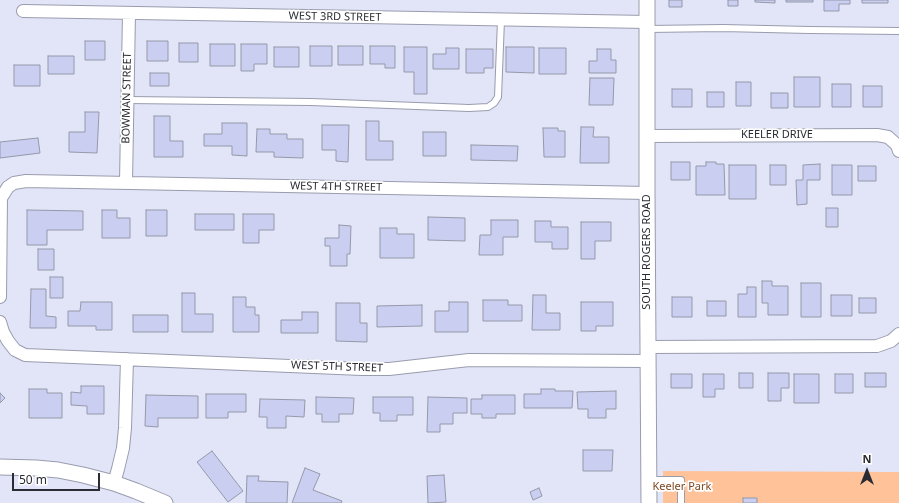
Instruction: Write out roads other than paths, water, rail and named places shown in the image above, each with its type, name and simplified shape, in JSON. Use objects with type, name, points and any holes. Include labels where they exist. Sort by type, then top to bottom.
[{"type":"street","name":"SOUTH ROGERS ROAD","points":[[647,0],[649,503]]},
{"type":"street","name":"WEST 3RD STREET","points":[[23,11],[501,20],[647,26]]},
{"type":"street","name":"BOWMAN STREET","points":[[126,182],[129,13]]},
{"type":"street","name":"KEELER DRIVE","points":[[647,136],[877,135],[888,137],[897,145],[899,151]]},
{"type":"street","name":"WEST 4TH STREET","points":[[0,297],[2,198],[8,187],[14,183],[26,181],[647,194]]},
{"type":"street","name":"WEST 5TH STREET","points":[[0,322],[8,341],[15,350],[25,355],[389,369],[469,360],[648,354]]},
{"type":"street","points":[[648,354],[877,346],[891,341],[899,334]]},
{"type":"street","points":[[114,484],[123,448],[127,359]]},
{"type":"street","points":[[0,467],[58,470],[83,475],[136,491],[165,503]]},
{"type":"lane","points":[[127,100],[311,102],[468,108],[488,107],[497,100],[499,92],[501,20]]},
{"type":"lane","points":[[647,26],[899,31]]},
{"type":"lane","points":[[649,480],[681,480],[681,503]]},
{"type":"park label","name":"Keeler Park","points":[[682,487]]}]
